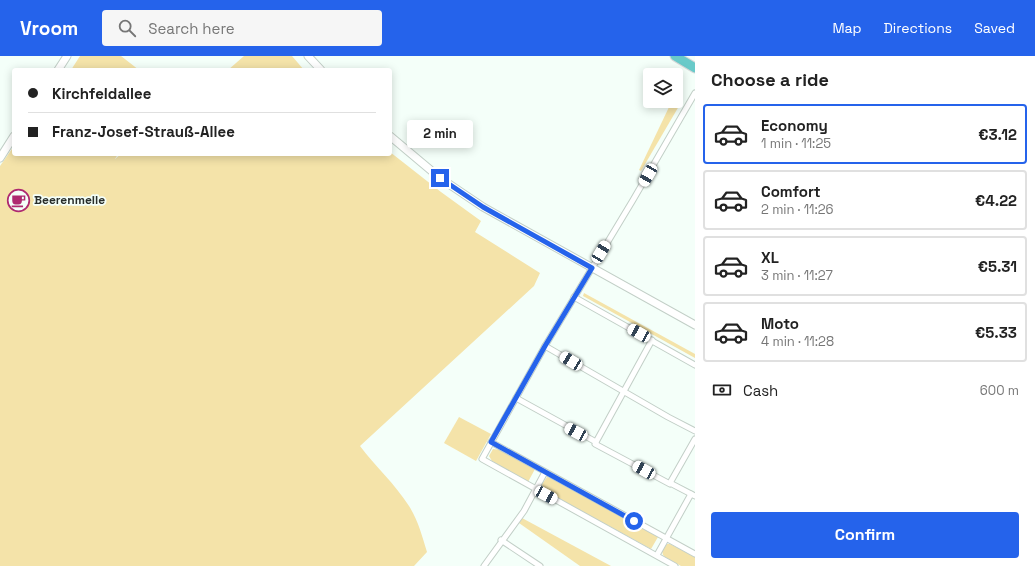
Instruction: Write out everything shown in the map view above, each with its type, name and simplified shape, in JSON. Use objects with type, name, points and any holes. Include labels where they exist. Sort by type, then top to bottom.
[{"type":"highway","points":[[675,56],[695,68]]},
{"type":"street","points":[[59,68],[67,56]]},
{"type":"street","points":[[308,56],[319,68]]},
{"type":"street","points":[[675,566],[482,459],[545,346],[633,200],[695,93]]},
{"type":"street","points":[[392,138],[440,178],[515,226],[695,325]]},
{"type":"street","points":[[0,158],[12,139]]},
{"type":"street","points":[[574,297],[695,365]]},
{"type":"street","points":[[596,442],[652,340]]},
{"type":"street","points":[[545,346],[695,431]]},
{"type":"street","points":[[516,398],[596,442],[595,444],[693,495],[666,538],[657,556]]},
{"type":"street","points":[[670,483],[695,439]]},
{"type":"street","points":[[491,442],[695,554]]},
{"type":"street","points":[[484,566],[501,540],[524,510],[545,472]]},
{"type":"street","points":[[501,540],[540,566]]},
{"type":"shaded area","points":[[80,56],[121,56],[136,68],[72,68]]},
{"type":"shaded area","points":[[244,56],[292,56],[302,68],[230,68]]},
{"type":"shaded area","points":[[669,108],[678,108],[641,171],[639,170]]},
{"type":"shaded area","points":[[12,149],[12,156],[117,156],[115,159],[119,156],[392,156],[392,154],[481,221],[475,232],[540,273],[534,286],[360,446],[398,490],[409,506],[420,528],[427,552],[414,566],[0,566],[0,166]]},
{"type":"shaded area","points":[[584,293],[695,354],[695,358],[583,296]]},
{"type":"shaded area","points":[[459,417],[491,434],[476,461],[444,443]]},
{"type":"shaded area","points":[[493,449],[501,450],[535,469],[528,482],[492,461],[489,456]]},
{"type":"shaded area","points":[[547,477],[658,537],[651,549],[545,491],[542,484]]},
{"type":"shaded area","points":[[522,518],[611,566],[580,566],[519,523]]},
{"type":"shaded area","points":[[667,544],[670,544],[695,557],[695,566],[681,566],[665,557],[662,551]]},
{"type":"place","name":"Beerenmeile","points":[[19,200]]},
{"type":"route","points":[[440,178],[483,207],[515,226],[592,268],[545,346],[491,442],[634,521]]}]
